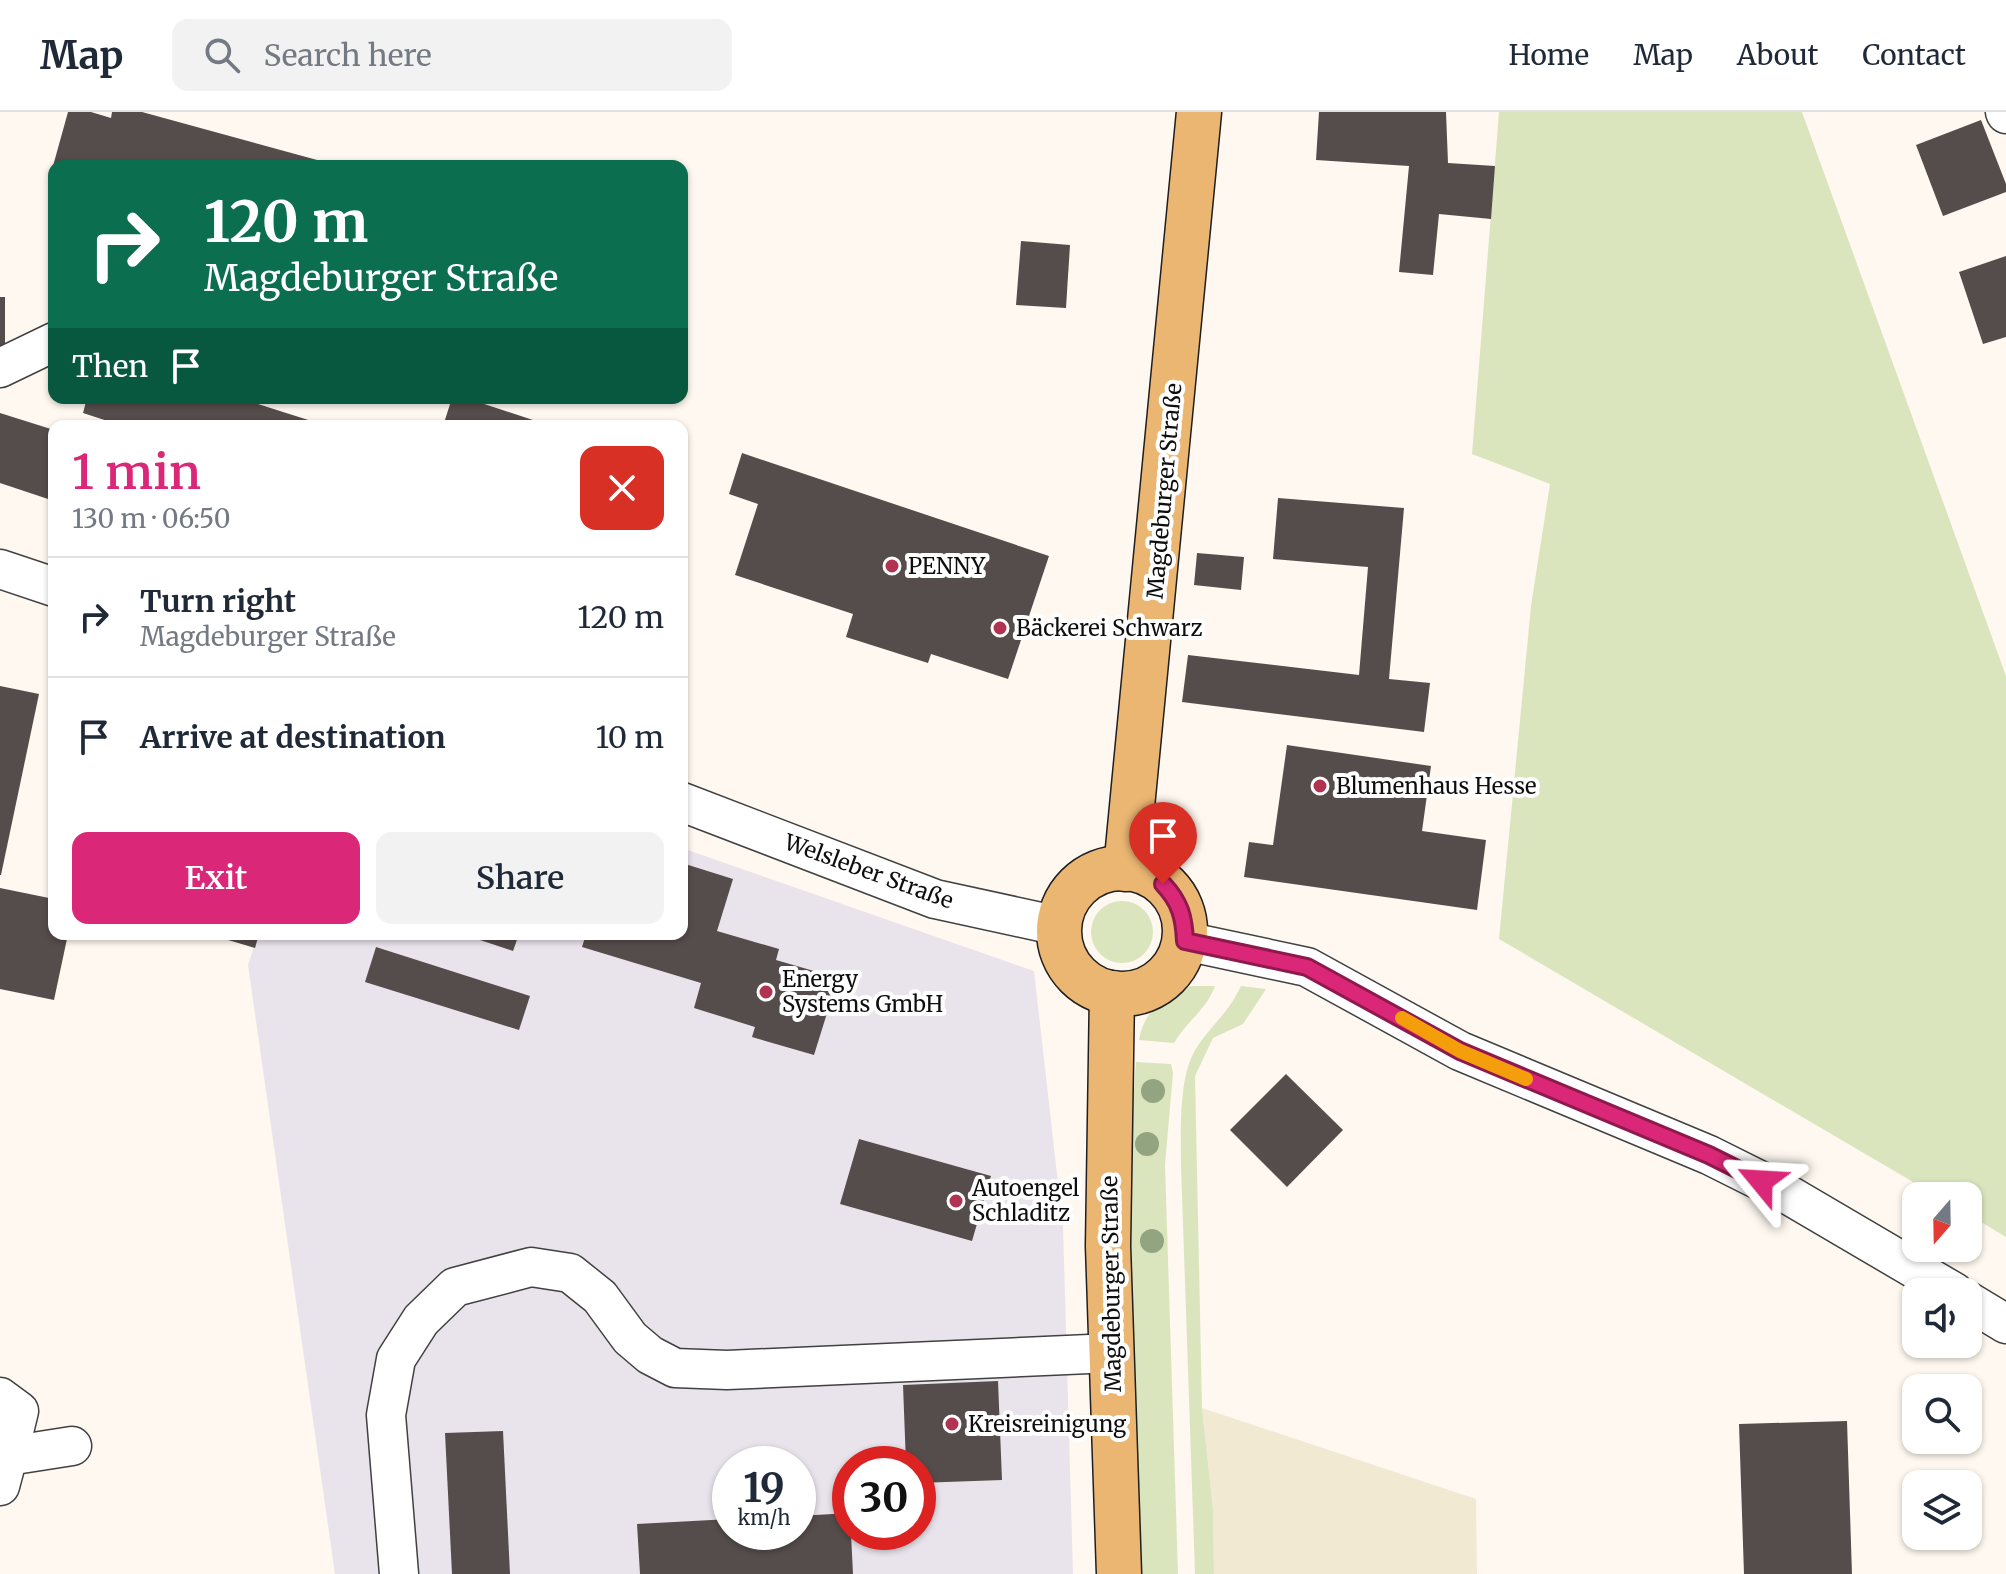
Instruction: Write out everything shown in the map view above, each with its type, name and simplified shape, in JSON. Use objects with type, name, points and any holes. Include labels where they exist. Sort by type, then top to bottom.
[{"type":"main road","name":"Magdeburger Straße","points":[[1126,869],[1199,112]]},
{"type":"main road","points":[[1126,869],[1149,874],[1176,898],[1184,916],[1185,941],[1180,958],[1164,979],[1142,992],[1112,993],[1092,987],[1074,972],[1065,958],[1059,926],[1075,890],[1098,874],[1126,869]]},
{"type":"main road","name":"Magdeburger Straße","points":[[1112,993],[1108,1246],[1119,1574]]},
{"type":"street","points":[[0,368],[48,345]]},
{"type":"street","points":[[0,569],[48,585]]},
{"type":"street","name":"Welsleber Straße","points":[[688,804],[935,899],[1059,926]]},
{"type":"street","points":[[1185,941],[1307,967],[1460,1051],[1709,1155],[1800,1202],[1930,1278]]},
{"type":"street","points":[[399,1574],[386,1415],[396,1359],[421,1320],[455,1287],[531,1267],[570,1273],[600,1297],[630,1338],[650,1355],[675,1368],[727,1370],[1112,1353]]},
{"type":"street","points":[[1982,1309],[2006,1324]]},
{"type":"street","points":[[0,1397],[19,1411],[4,1471]]},
{"type":"street","points":[[4,1471],[72,1446]]},
{"type":"shaded area","points":[[688,850],[1034,971],[1063,1227],[1073,1574],[335,1574],[248,965],[256,940],[688,940]]},
{"type":"shaded area","points":[[1202,1408],[1476,1499],[1477,1574],[1214,1574],[1213,1509]]},
{"type":"green space","points":[[1499,112],[1802,112],[2006,676],[2006,1237],[1982,1222],[1982,1182],[1913,1182],[1499,939],[1531,606],[1550,484],[1472,454]]},
{"type":"green space","points":[[1122,901],[1134,903],[1144,910],[1151,920],[1151,944],[1144,954],[1134,961],[1122,963],[1110,961],[1100,954],[1093,944],[1091,932],[1093,920],[1100,910],[1110,903]]},
{"type":"green space","points":[[1191,986],[1215,986],[1207,1002],[1174,1043],[1139,1040],[1145,1020],[1157,1005]]},
{"type":"green space","points":[[1241,986],[1266,989],[1243,1024],[1213,1038],[1195,1076],[1202,1408],[1213,1509],[1214,1574],[1195,1574],[1181,1165],[1182,1104],[1186,1073],[1197,1047]]},
{"type":"green space","points":[[1136,1062],[1171,1064],[1173,1073],[1165,1165],[1178,1574],[1138,1574],[1129,1254]]},
{"type":"building","points":[[68,112],[91,112],[111,118],[112,112],[142,112],[317,160],[55,160]]},
{"type":"building","points":[[1319,112],[1446,112],[1448,163],[1495,166],[1491,219],[1439,214],[1433,275],[1399,272],[1409,166],[1316,160]]},
{"type":"building","points":[[1981,120],[2006,184],[2006,192],[1943,216],[1916,145]]},
{"type":"building","points":[[1021,241],[1070,245],[1066,308],[1016,305]]},
{"type":"building","points":[[2006,256],[2006,337],[1983,344],[1959,272]]},
{"type":"building","points":[[0,297],[5,297],[5,355],[0,355]]},
{"type":"building","points":[[85,404],[258,404],[308,420],[105,420],[83,413]]},
{"type":"building","points":[[450,404],[484,404],[533,420],[445,420]]},
{"type":"building","points":[[0,413],[48,428],[48,499],[0,483]]},
{"type":"building","name":"PENNY","points":[[742,453],[1049,556],[1008,679],[931,654],[928,663],[846,637],[853,614],[735,575],[758,504],[729,494]]},
{"type":"building","points":[[1278,498],[1404,508],[1389,679],[1430,683],[1424,732],[1182,702],[1188,655],[1359,675],[1368,567],[1273,559]]},
{"type":"building","points":[[1197,553],[1244,557],[1241,590],[1194,585]]},
{"type":"building","points":[[0,686],[39,694],[1,875],[0,875]]},
{"type":"building","points":[[1287,745],[1431,766],[1422,831],[1486,840],[1477,910],[1244,877],[1249,842],[1273,845]]},
{"type":"building","name":"Energy Systems GmbH","points":[[688,865],[733,879],[717,931],[779,949],[776,960],[838,978],[814,1055],[752,1037],[755,1027],[694,1008],[701,983],[582,947],[584,940],[688,940]]},
{"type":"building","points":[[0,888],[48,898],[48,940],[67,940],[54,1000],[0,989]]},
{"type":"building","points":[[228,940],[257,940],[255,948]]},
{"type":"building","points":[[480,940],[517,940],[513,951]]},
{"type":"building","points":[[376,947],[530,996],[519,1030],[365,982]]},
{"type":"building","points":[[1286,1074],[1343,1130],[1287,1187],[1230,1130]]},
{"type":"building","points":[[859,1139],[991,1176],[972,1241],[840,1204]]},
{"type":"building","name":"Kreisreinigung","points":[[998,1381],[1002,1480],[936,1482],[936,1446],[905,1446],[903,1385]]},
{"type":"building","points":[[1847,1421],[1852,1574],[1744,1574],[1739,1424]]},
{"type":"building","points":[[503,1431],[510,1574],[452,1574],[445,1433]]},
{"type":"building","points":[[832,1514],[832,1550],[852,1550],[853,1574],[640,1574],[637,1524],[712,1520],[712,1550],[816,1550],[816,1515]]},
{"type":"slow traffic","points":[[1402,1018],[1460,1051],[1526,1079]]},
{"type":"place","name":"PENNY","points":[[892,566]]},
{"type":"place","name":"Bäckerei Schwarz","points":[[1000,628]]},
{"type":"place","name":"Blumenhaus Hesse","points":[[1320,786]]},
{"type":"place","name":"Energy Systems GmbH","points":[[766,992]]},
{"type":"place","name":"Autoengel Schladitz","points":[[956,1201]]},
{"type":"place","name":"Kreisreinigung","points":[[952,1424]]},
{"type":"route","points":[[1163,884],[1176,898],[1184,916],[1185,941],[1235,953],[1258,954],[1307,967],[1460,1051],[1709,1155],[1761,1181]]}]
